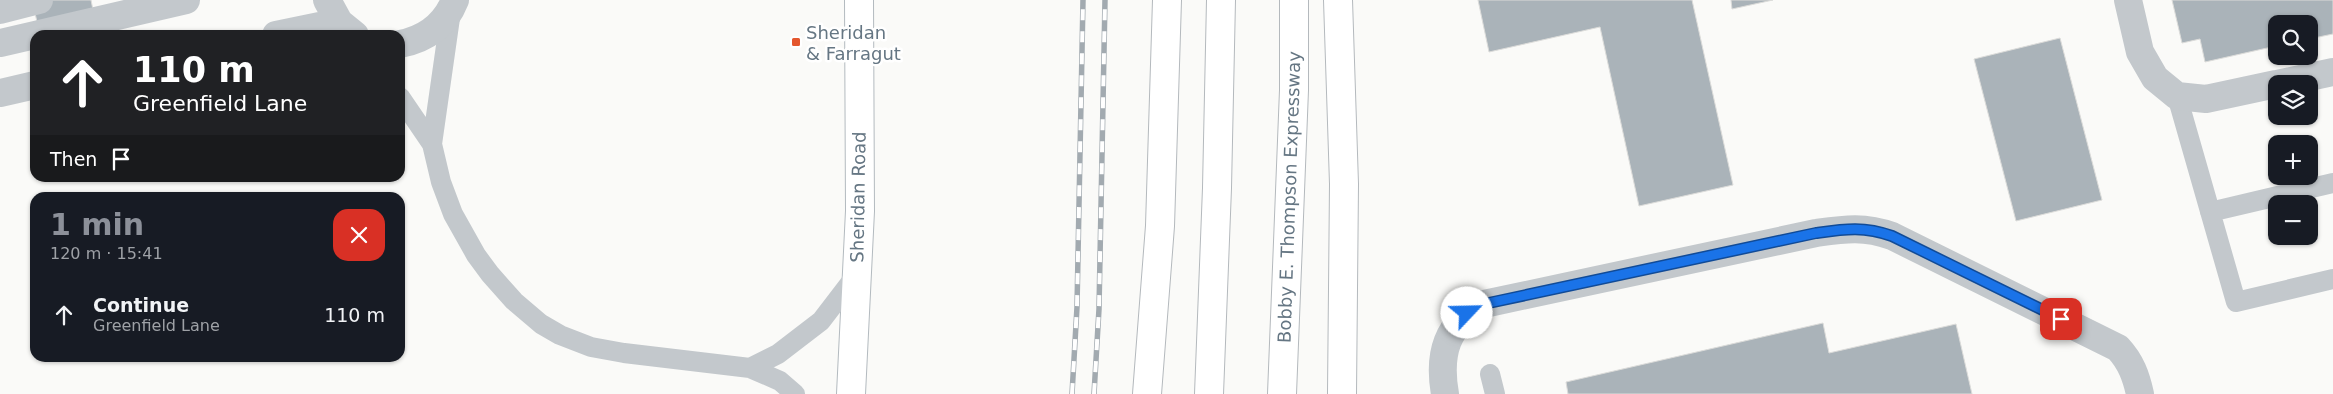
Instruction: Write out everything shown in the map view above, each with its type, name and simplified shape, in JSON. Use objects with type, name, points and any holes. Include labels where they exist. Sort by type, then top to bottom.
[{"type":"main road","name":"Sheridan Road","points":[[851,394],[860,201],[859,0]]},
{"type":"main road","points":[[1147,394],[1160,226],[1167,0]]},
{"type":"main road","points":[[1208,394],[1217,188],[1221,0]]},
{"type":"main road","name":"Bobby E. Thompson Expressway","points":[[1282,394],[1294,100],[1294,0]]},
{"type":"main road","points":[[1338,0],[1344,184],[1342,394]]},
{"type":"street","points":[[0,10],[39,0]]},
{"type":"street","points":[[56,30],[186,0]]},
{"type":"street","points":[[2128,0],[2140,52],[2155,78],[2178,96],[2206,99],[2268,86]]},
{"type":"street","points":[[405,43],[415,41],[436,30],[456,4]]},
{"type":"street","points":[[296,30],[340,19]]},
{"type":"street","points":[[0,43],[30,36]]},
{"type":"street","points":[[2318,75],[2333,72]]},
{"type":"street","points":[[0,93],[30,86]]},
{"type":"street","points":[[1445,394],[1441,373],[1445,346],[1455,327],[1467,313],[1484,304],[1816,233],[1850,228],[1874,229],[1892,236],[2118,348],[2128,358],[2136,376],[2140,394]]},
{"type":"lane","points":[[432,144],[456,4]]},
{"type":"lane","points":[[2178,96],[2236,302],[2333,279]]},
{"type":"lane","points":[[405,104],[432,144],[441,182],[453,214],[472,249],[490,274],[514,301],[541,324],[560,335],[591,346],[750,368],[780,381],[795,394]]},
{"type":"lane","points":[[2210,212],[2333,183]]},
{"type":"lane","points":[[750,368],[778,354],[821,321],[857,274]]},
{"type":"lane","points":[[1490,374],[1495,394]]},
{"type":"building","points":[[32,0],[91,0],[97,30],[39,30]]},
{"type":"building","points":[[1478,0],[1692,0],[1733,185],[1639,206],[1600,27],[1489,52]]},
{"type":"building","points":[[1731,0],[1773,0],[1732,9]]},
{"type":"building","points":[[2172,0],[2333,0],[2333,34],[2318,37],[2318,15],[2268,15],[2268,48],[2205,62],[2200,39],[2182,43]]},
{"type":"building","points":[[2060,38],[2102,200],[2016,221],[1974,59]]},
{"type":"building","points":[[1823,323],[1829,353],[1956,324],[1972,394],[1568,394],[1566,382]]},
{"type":"railway","points":[[1072,394],[1077,307],[1083,0]]},
{"type":"railway","points":[[1094,394],[1099,309],[1105,0]]},
{"type":"place","name":"Sheridan & Farragut","points":[[796,42]]},
{"type":"route","points":[[1467,313],[1484,304],[1816,233],[1850,228],[1874,229],[1892,236],[2061,319]]}]
